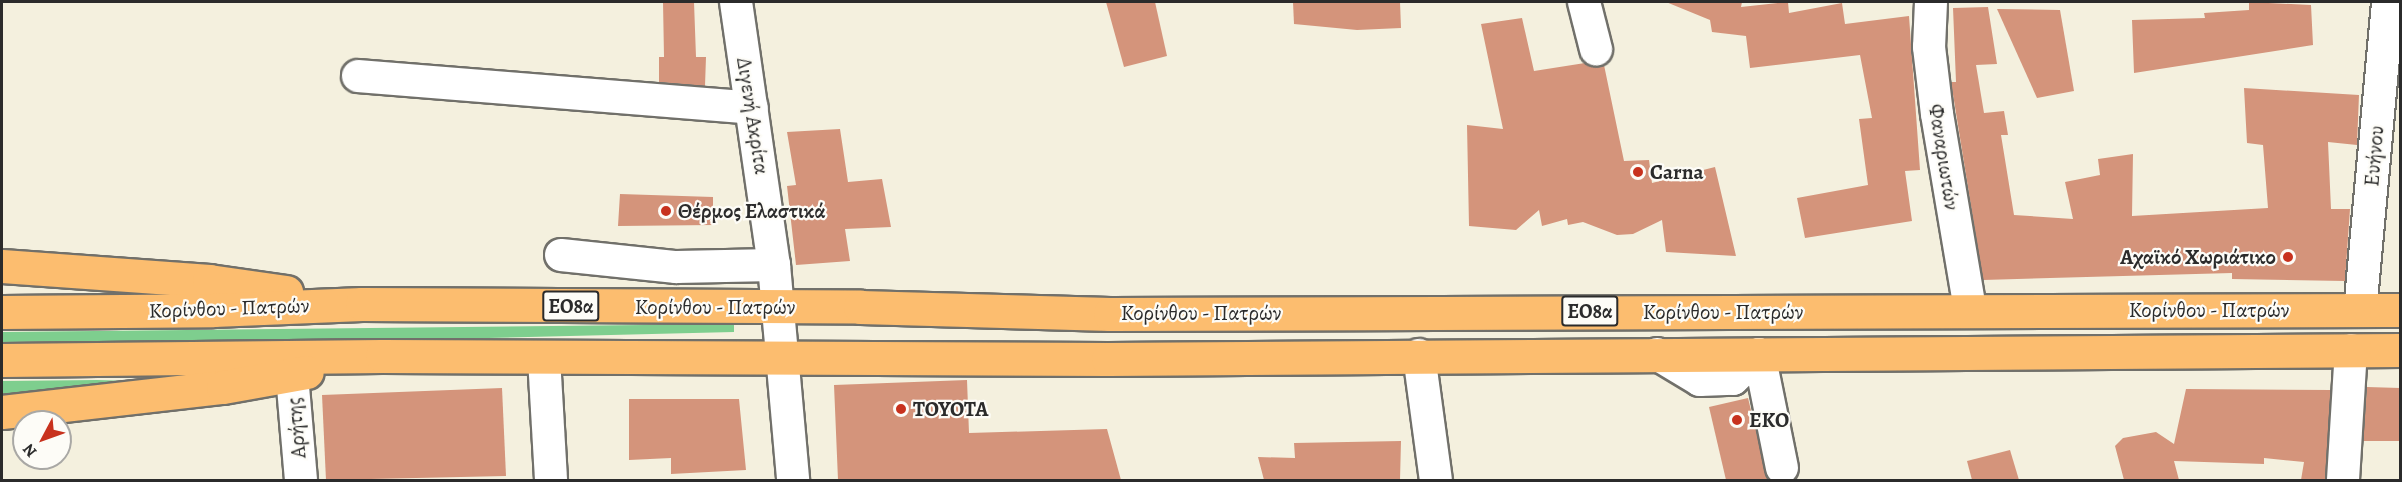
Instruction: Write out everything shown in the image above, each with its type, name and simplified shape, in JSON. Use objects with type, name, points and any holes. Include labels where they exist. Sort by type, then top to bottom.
[{"type":"highway","points":[[2,266],[209,281],[362,304]]},
{"type":"highway","name":"Κορίνθου - Πατρών","points":[[2,312],[213,310],[362,304],[779,307],[1110,314],[2400,310]]},
{"type":"highway","name":"Κορίνθου - Πατρών","points":[[2,360],[382,356],[1108,359],[2400,350]]},
{"type":"highway","points":[[2,412],[292,375],[382,356]]},
{"type":"street","name":"Διγενή Ακρίτα","points":[[736,2],[774,265],[784,356],[793,480]]},
{"type":"street","points":[[1584,2],[1596,49]]},
{"type":"street","name":"Φαναριωτών","points":[[1931,2],[1929,47],[1936,114],[1970,310]]},
{"type":"street","name":"Ευήνου","points":[[2360,310],[2388,2]]},
{"type":"street","points":[[358,76],[752,108]]},
{"type":"street","points":[[561,255],[676,267],[774,265]]},
{"type":"street","points":[[2343,480],[2351,350]]},
{"type":"street","points":[[1759,354],[1782,468]]},
{"type":"street","points":[[1419,356],[1436,480]]},
{"type":"street","points":[[544,358],[551,480]]},
{"type":"street","name":"Αρήτης","points":[[292,375],[301,480]]},
{"type":"green space","points":[[734,324],[734,332],[488,338],[2,342],[2,332]]},
{"type":"green space","points":[[2,381],[135,381],[2,396]]},
{"type":"building","points":[[663,2],[694,2],[696,57],[706,57],[705,86],[659,82],[659,57],[664,57]]},
{"type":"building","points":[[1106,2],[1155,2],[1167,56],[1124,67]]},
{"type":"building","points":[[1293,2],[1400,2],[1401,28],[1357,30],[1294,24]]},
{"type":"building","points":[[1666,2],[1742,2],[1741,7],[1788,2],[1789,13],[1842,3],[1845,24],[1909,16],[1920,170],[1905,171],[1912,221],[1805,238],[1797,198],[1868,185],[1859,119],[1872,118],[1860,55],[1750,68],[1746,36],[1712,32],[1710,20]]},
{"type":"building","points":[[2249,2],[2311,5],[2313,45],[2134,73],[2132,20],[2205,18],[2204,13],[2249,10]]},
{"type":"building","points":[[1988,7],[1997,64],[1976,65],[1984,113],[2004,111],[2008,135],[2001,135],[2014,215],[2073,219],[2065,182],[2100,175],[2098,159],[2133,154],[2132,216],[2268,208],[2263,145],[2247,143],[2244,88],[2359,95],[2357,145],[2328,142],[2331,209],[2350,209],[2345,281],[2232,279],[2232,273],[1983,280],[1951,82],[1956,82],[1953,8]]},
{"type":"building","points":[[1997,9],[2060,10],[2074,91],[2037,98]]},
{"type":"building","points":[[1522,18],[1534,71],[1585,63],[1604,65],[1624,161],[1649,160],[1652,183],[1715,167],[1736,256],[1666,252],[1662,220],[1633,234],[1617,235],[1583,222],[1568,225],[1567,219],[1542,226],[1539,210],[1516,230],[1469,226],[1467,125],[1503,129],[1481,24]]},
{"type":"building","points":[[840,129],[848,182],[882,179],[891,227],[845,229],[850,261],[796,265],[787,186],[796,185],[787,132]]},
{"type":"building","name":"Θέρμος Ελαστικά","points":[[620,194],[713,197],[713,225],[618,226]]},
{"type":"building","name":"TOYOTA","points":[[967,380],[969,433],[1107,429],[1121,480],[838,480],[834,385]]},
{"type":"building","points":[[2367,387],[2400,388],[2400,441],[2363,441]]},
{"type":"building","points":[[502,388],[506,476],[326,480],[322,395]]},
{"type":"building","points":[[2186,389],[2331,390],[2325,480],[2301,480],[2304,462],[2264,458],[2264,464],[2174,461],[2179,480],[2124,480],[2115,446],[2123,438],[2156,432],[2174,444]]},
{"type":"building","points":[[1748,398],[1768,480],[1726,480],[1709,407]]},
{"type":"building","points":[[629,399],[739,399],[746,470],[671,474],[671,458],[629,460]]},
{"type":"building","points":[[1401,441],[1400,480],[1264,480],[1258,457],[1295,458],[1294,443]]},
{"type":"building","points":[[2010,450],[2019,480],[1972,480],[1967,461]]},
{"type":"place","name":"Carna","points":[[1638,172]]},
{"type":"place","name":"Θέρμος Ελαστικά","points":[[666,211]]},
{"type":"place","name":"Αχαϊκό Χωριάτικο","points":[[2288,257]]},
{"type":"place","name":"TOYOTA","points":[[901,409]]},
{"type":"place","name":"EKO","points":[[1737,420]]}]
